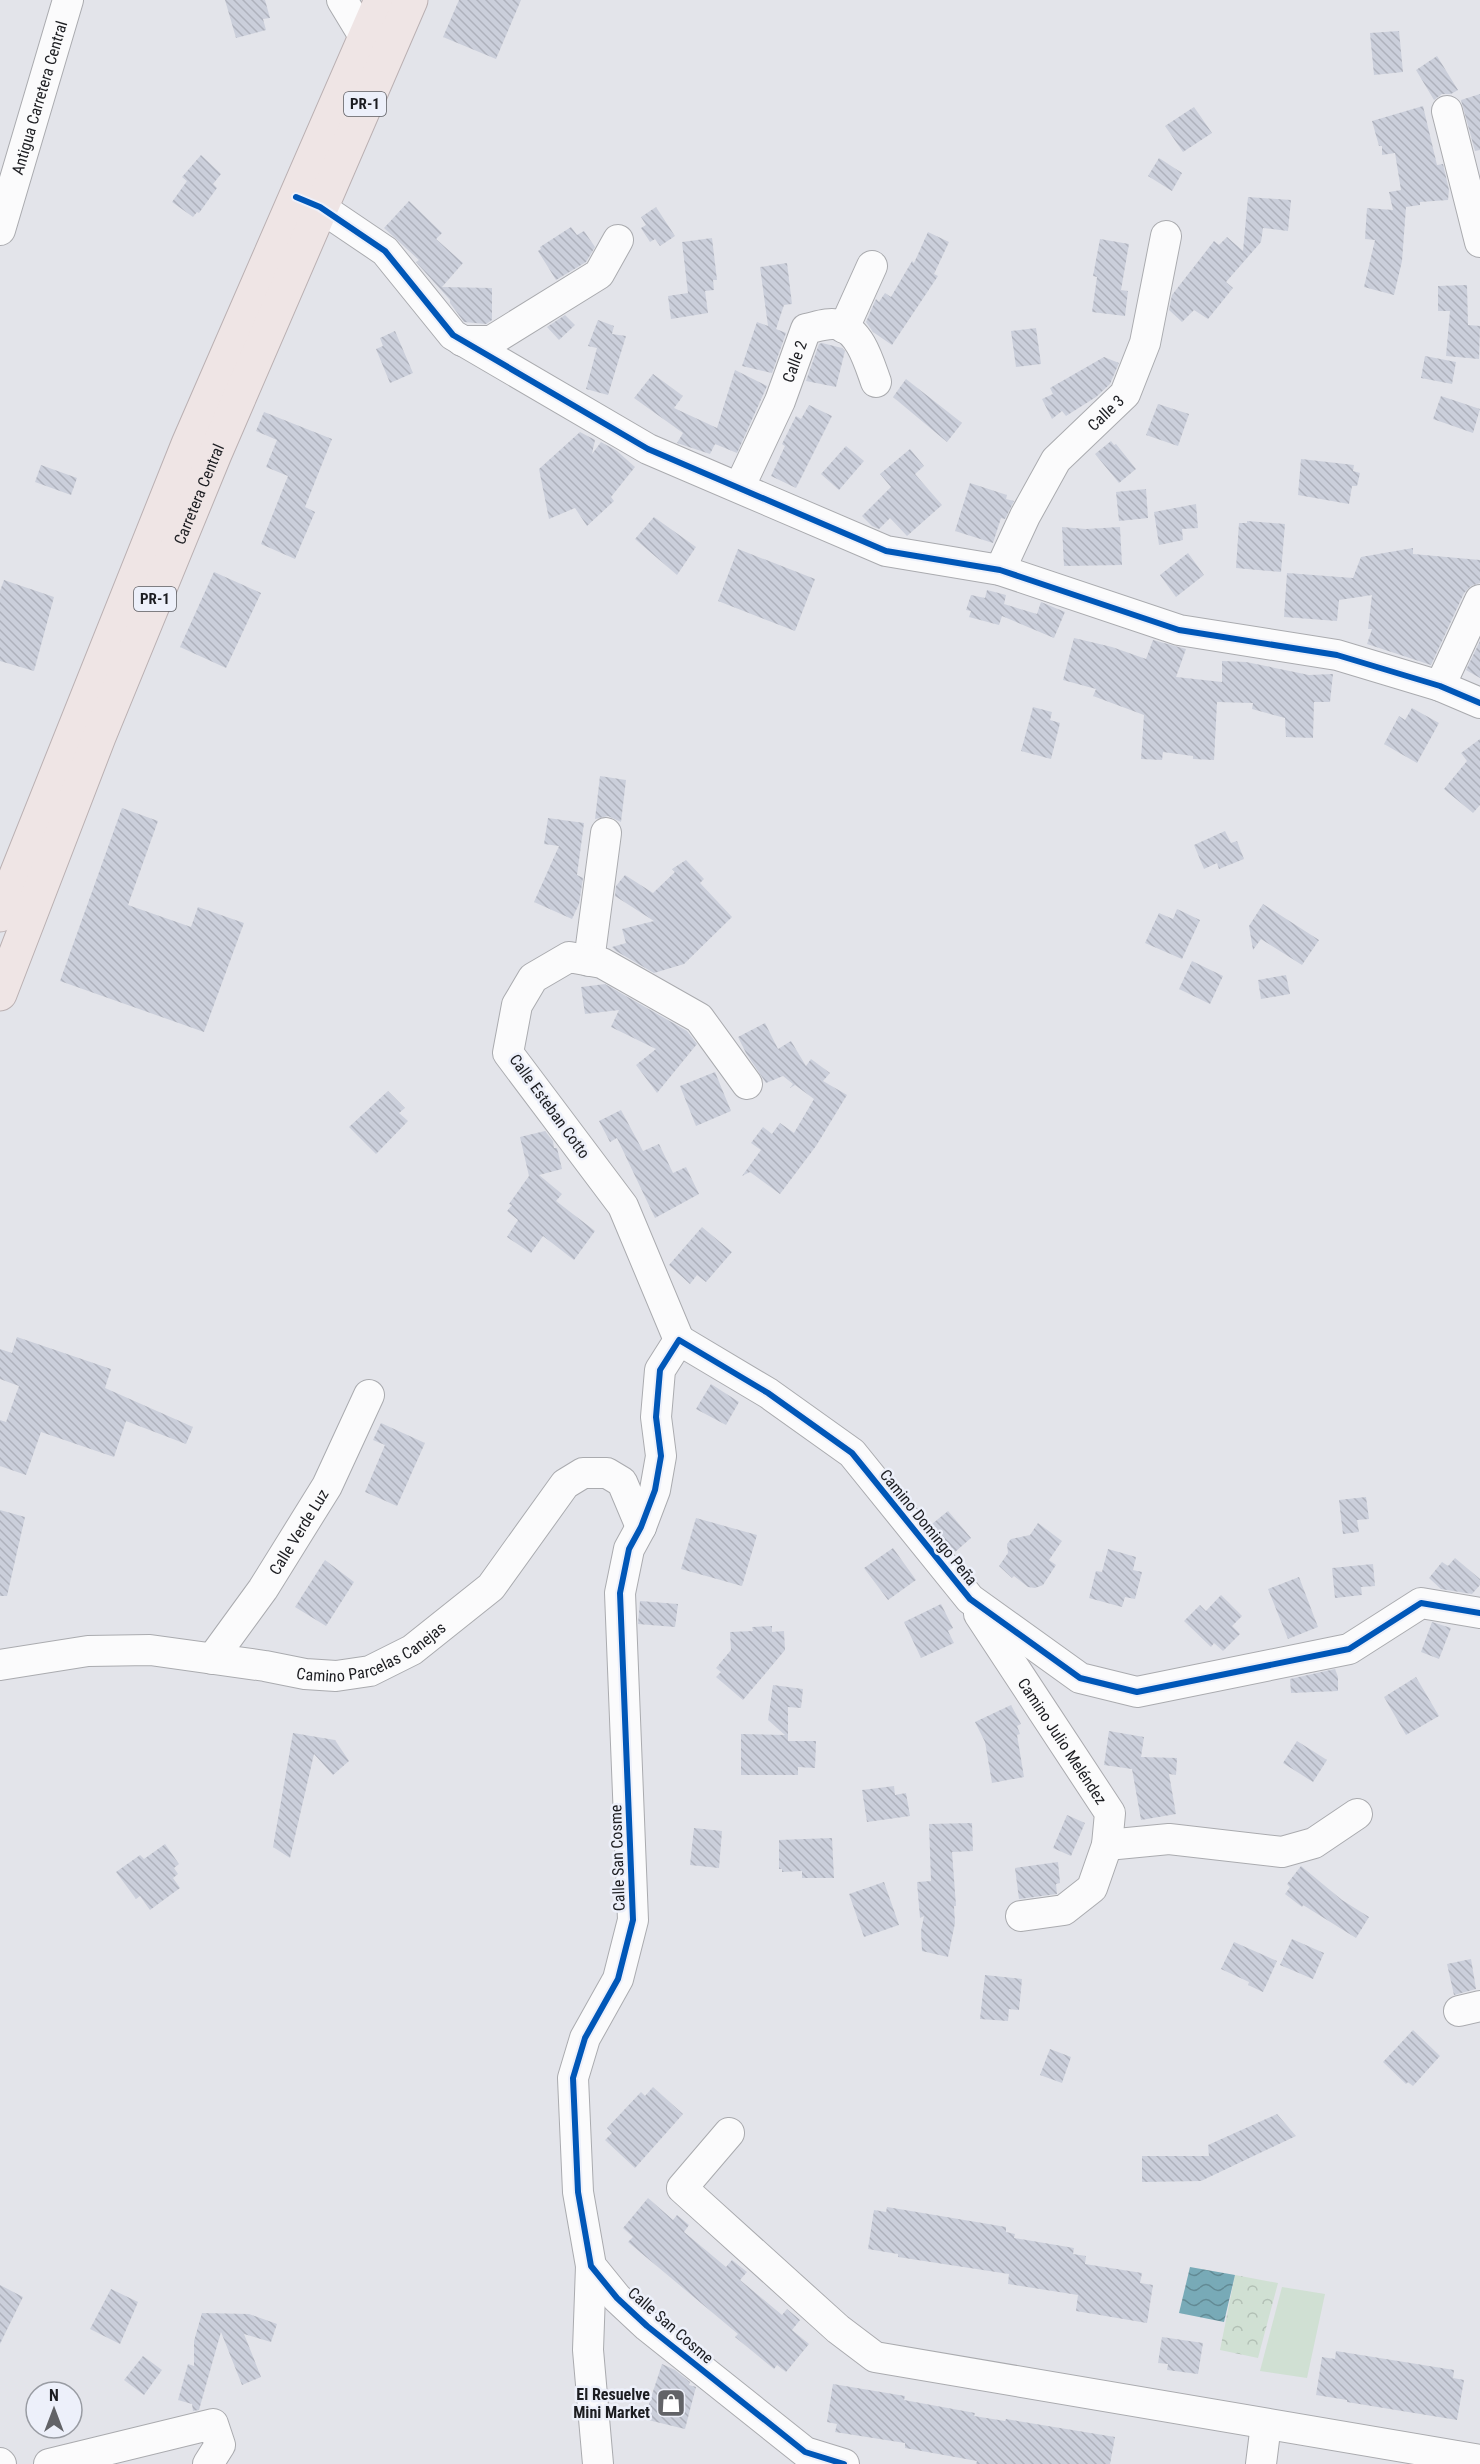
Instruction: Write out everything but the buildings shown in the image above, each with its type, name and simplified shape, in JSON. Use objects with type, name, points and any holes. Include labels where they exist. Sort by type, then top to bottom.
[{"type":"highway","name":"Carretera Central","points":[[0,994],[99,737],[220,443],[308,202],[364,38],[381,0]]},
{"type":"highway","name":"Carretera Central","points":[[0,915],[188,444],[411,0]]},
{"type":"street","name":"Antigua Carretera Central","points":[[0,230],[68,0]]},
{"type":"street","points":[[342,0],[364,38]]},
{"type":"street","points":[[1447,111],[1480,242]]},
{"type":"street","points":[[308,202],[386,251],[453,335],[648,449],[740,486],[886,551],[1000,570],[1179,630],[1337,655],[1440,686],[1480,703]]},
{"type":"street","name":"Calle 3","points":[[1000,570],[1025,516],[1056,460],[1125,394],[1145,343],[1166,236]]},
{"type":"street","points":[[462,340],[491,340],[599,274],[618,240]]},
{"type":"street","points":[[872,266],[844,328],[852,332],[864,352],[876,382]]},
{"type":"street","name":"Calle 2","points":[[740,486],[780,402],[806,329],[829,324],[844,328]]},
{"type":"street","points":[[1440,686],[1480,600]]},
{"type":"street","points":[[589,961],[606,833]]},
{"type":"street","name":"Calle Esteban Cotto","points":[[679,1340],[623,1206],[508,1053],[517,1005],[533,978],[569,957],[602,963],[699,1018],[747,1084]]},
{"type":"street","name":"Calle San Cosme","points":[[679,1340],[660,1370],[656,1416],[662,1456],[655,1491],[629,1549],[620,1593],[633,1920],[618,1979],[585,2038],[573,2078],[578,2193],[591,2266],[617,2298],[647,2326],[805,2452],[844,2464]]},
{"type":"street","name":"Camino Domingo Peña","points":[[679,1340],[768,1393],[852,1453],[970,1599],[1080,1678],[1137,1692],[1349,1649],[1421,1604],[1480,1613]]},
{"type":"street","name":"Calle Verde Luz","points":[[212,1659],[262,1589],[327,1486],[369,1395]]},
{"type":"street","name":"Camino Parcelas Canejas","points":[[0,1665],[88,1652],[150,1650],[305,1674],[336,1676],[370,1671],[412,1650],[491,1587],[565,1484],[583,1473],[607,1473],[622,1482],[640,1527]]},
{"type":"street","name":"Camino Julio Meléndez","points":[[970,1599],[1110,1813],[1107,1845],[1092,1888],[1064,1910],[1021,1916]]},
{"type":"street","points":[[1107,1845],[1169,1839],[1282,1852],[1314,1843],[1357,1814]]},
{"type":"street","points":[[729,2133],[682,2188],[838,2329],[875,2357],[1480,2460]]},
{"type":"street","points":[[591,2266],[588,2350],[598,2464]]},
{"type":"street","points":[[49,2464],[213,2424],[220,2445],[208,2464]]},
{"type":"street","points":[[1261,2464],[1266,2424]]},
{"type":"green space","points":[[1235,2275],[1278,2283],[1258,2358],[1220,2350]]},
{"type":"green space","points":[[1282,2287],[1325,2294],[1307,2378],[1260,2371]]},
{"type":"water","points":[[1190,2267],[1235,2275],[1224,2322],[1179,2313]]},
{"type":"cycle path","points":[[296,197],[320,207],[385,251],[453,335],[648,449],[886,551],[1000,570],[1179,630],[1337,655],[1440,686],[1480,703]]},
{"type":"cycle path","points":[[844,2464],[805,2452],[647,2326],[617,2298],[591,2266],[578,2192],[573,2078],[585,2038],[618,1979],[633,1920],[620,1593],[629,1549],[641,1527],[655,1490],[661,1456],[656,1417],[660,1370],[679,1340],[768,1393],[852,1453],[970,1599],[1080,1678],[1137,1692],[1349,1649],[1421,1603],[1480,1613]]},
{"type":"place","name":"El Resuelve Mini Market","points":[[671,2403]]}]
